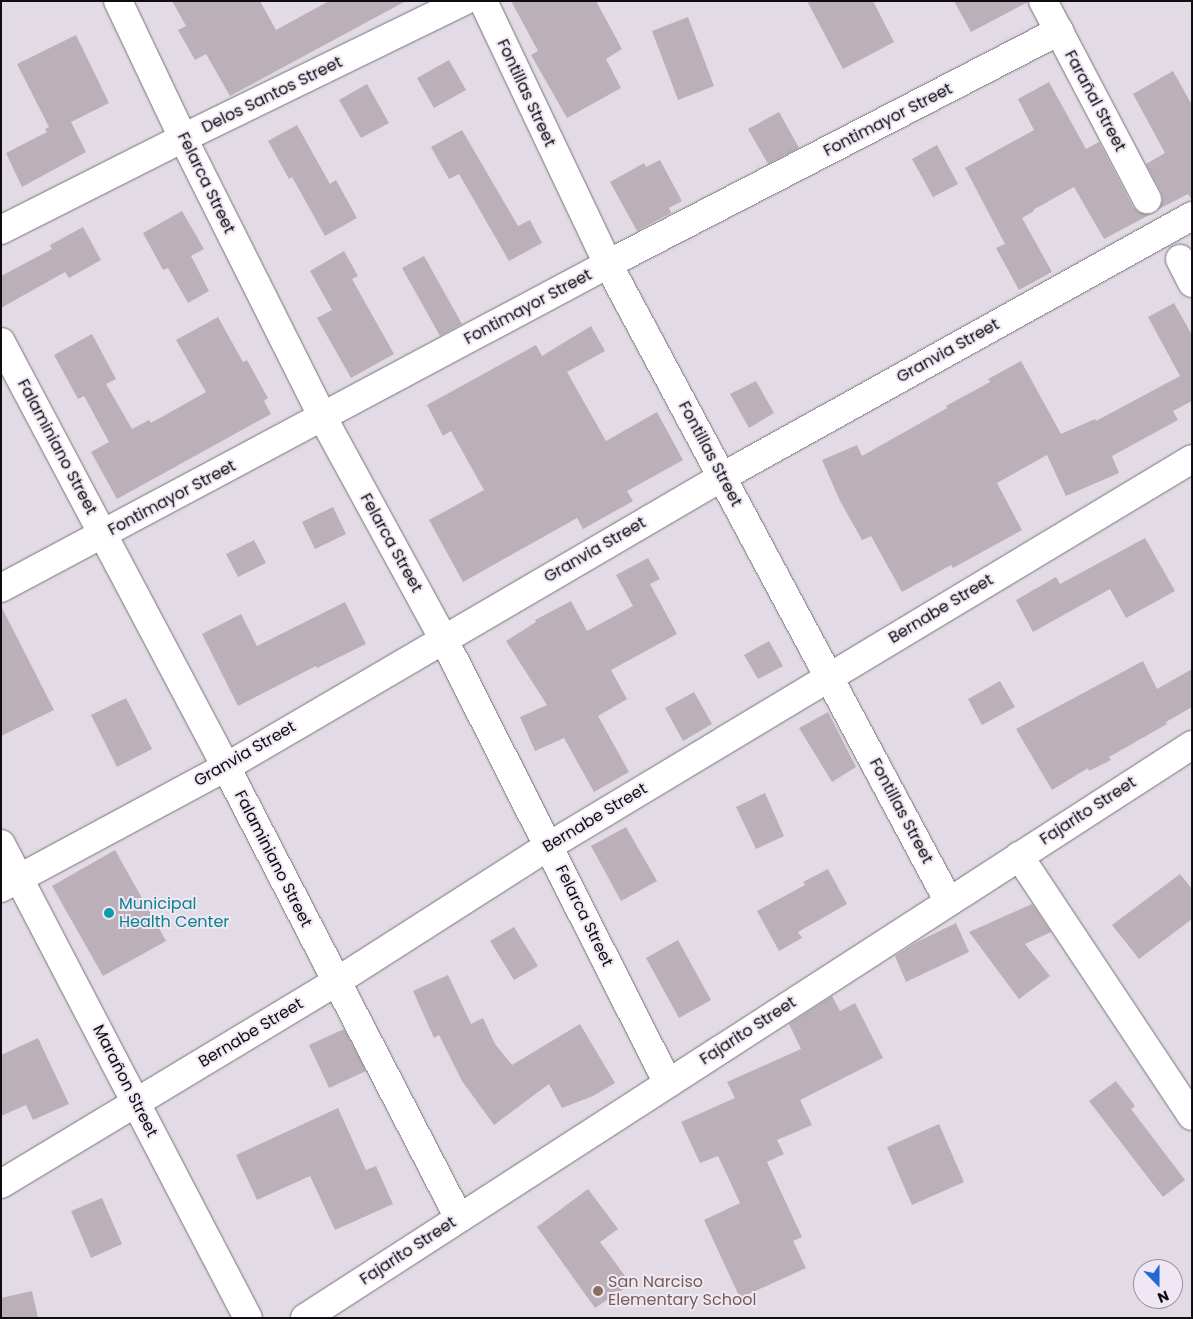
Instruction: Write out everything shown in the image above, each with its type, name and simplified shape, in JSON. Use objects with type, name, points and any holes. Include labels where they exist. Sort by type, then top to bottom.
[{"type":"street","name":"Felarca Street","points":[[118,1],[323,418],[443,638],[668,1084]]},
{"type":"street","name":"Delos Santos Street","points":[[1,230],[464,1]]},
{"type":"street","name":"Fontillas Street","points":[[483,1],[608,264],[949,902]]},
{"type":"street","name":"Farañal Street","points":[[1044,1],[1147,200]]},
{"type":"street","name":"Fontimayor Street","points":[[1,588],[323,418],[608,264],[1059,31]]},
{"type":"street","name":"Granvia Street","points":[[10,883],[226,766],[443,638],[722,478],[1192,216]]},
{"type":"street","points":[[1180,259],[1192,283]]},
{"type":"street","name":"Falaminiano Street","points":[[1,342],[226,766],[459,1218]]},
{"type":"street","name":"Bernabe Street","points":[[1,1184],[336,982],[549,846],[1192,458]]},
{"type":"street","name":"Fajarito Street","points":[[305,1318],[1192,745]]},
{"type":"street","name":"Marañon Street","points":[[1,844],[10,883],[136,1101],[248,1318]]},
{"type":"street","points":[[1019,856],[1192,1116]]},
{"type":"building","points":[[172,1],[260,1],[276,30],[329,1],[406,1],[230,96],[206,54],[195,60],[178,30],[186,26]]},
{"type":"building","points":[[511,1],[596,1],[622,49],[606,59],[621,88],[567,118],[531,55],[538,51]]},
{"type":"building","points":[[807,1],[873,1],[894,42],[843,69]]},
{"type":"building","points":[[954,1],[1028,1],[1028,2],[971,32]]},
{"type":"building","points":[[688,17],[714,86],[678,100],[652,31]]},
{"type":"building","points":[[76,35],[109,103],[71,122],[86,152],[22,187],[6,153],[47,132],[45,129],[49,127],[17,64]]},
{"type":"building","points":[[449,60],[466,90],[434,108],[417,78]]},
{"type":"building","points":[[1173,71],[1192,105],[1192,200],[1188,194],[1157,210],[1163,200],[1161,192],[1146,164],[1165,153],[1133,94]]},
{"type":"building","points":[[1049,82],[1086,149],[1099,142],[1133,207],[1139,212],[1151,214],[1104,239],[1074,187],[1033,210],[1022,218],[1052,272],[1019,290],[996,248],[1005,244],[965,168],[1034,130],[1018,99]]},
{"type":"building","points":[[367,84],[389,123],[361,138],[339,100]]},
{"type":"building","points":[[779,112],[799,148],[768,164],[748,129]]},
{"type":"building","points":[[297,125],[330,184],[336,180],[357,218],[325,236],[292,177],[289,179],[268,141]]},
{"type":"building","points":[[462,130],[518,226],[530,220],[542,243],[509,261],[459,174],[449,179],[431,147]]},
{"type":"building","points":[[937,145],[958,184],[933,197],[912,159]]},
{"type":"building","points":[[660,160],[682,201],[669,208],[671,213],[637,231],[610,182],[644,163],[646,167]]},
{"type":"building","points":[[182,211],[204,249],[191,256],[209,291],[188,303],[168,268],[163,270],[143,233]]},
{"type":"building","points":[[83,227],[101,260],[69,278],[65,272],[1,308],[1,276],[52,249],[50,245]]},
{"type":"building","points":[[344,251],[358,276],[352,279],[394,354],[351,378],[317,318],[332,310],[310,271]]},
{"type":"building","points":[[424,256],[462,324],[440,336],[402,268]]},
{"type":"building","points":[[1174,303],[1192,335],[1192,401],[1173,411],[1178,420],[1112,456],[1119,473],[1066,496],[1047,455],[997,483],[1022,530],[953,568],[951,565],[902,592],[871,536],[862,540],[840,501],[822,460],[857,445],[862,456],[947,408],[946,406],[990,382],[988,379],[1021,361],[1061,434],[1095,419],[1096,421],[1180,376],[1148,317]]},
{"type":"building","points":[[218,317],[243,362],[247,360],[268,398],[264,401],[271,414],[117,499],[91,452],[109,442],[84,396],[78,399],[54,355],[92,334],[116,379],[106,384],[132,429],[149,420],[151,423],[206,392],[176,340]]},
{"type":"building","points":[[591,326],[605,351],[567,372],[606,441],[657,412],[683,460],[627,491],[633,501],[583,529],[577,518],[463,582],[429,520],[484,490],[451,431],[443,436],[427,405],[536,345],[542,356]]},
{"type":"building","points":[[756,381],[774,413],[749,428],[730,394]]},
{"type":"building","points":[[333,507],[346,534],[315,549],[302,522]]},
{"type":"building","points":[[1145,538],[1175,591],[1126,618],[1110,589],[1033,632],[1016,600],[1056,577],[1060,584]]},
{"type":"building","points":[[254,540],[266,563],[238,577],[226,554]]},
{"type":"building","points":[[648,558],[660,579],[650,584],[677,634],[611,670],[627,699],[598,716],[629,772],[594,792],[564,738],[535,751],[520,717],[547,705],[506,641],[536,622],[535,620],[571,601],[587,631],[633,606],[616,575]]},
{"type":"building","points":[[345,602],[366,644],[317,668],[316,666],[238,706],[202,634],[241,614],[257,646]]},
{"type":"building","points":[[1,606],[54,710],[1,736]]},
{"type":"building","points":[[769,641],[783,666],[758,679],[744,655]]},
{"type":"building","points":[[1143,661],[1157,689],[1192,669],[1192,707],[1166,722],[1167,724],[1109,757],[1111,760],[1089,771],[1088,768],[1052,790],[1016,729]]},
{"type":"building","points":[[1000,681],[1015,707],[982,725],[968,699]]},
{"type":"building","points":[[694,692],[712,724],[683,741],[665,708]]},
{"type":"building","points":[[126,698],[152,749],[117,767],[91,715]]},
{"type":"building","points":[[828,712],[856,767],[832,782],[799,728]]},
{"type":"building","points":[[765,793],[784,836],[756,849],[736,807]]},
{"type":"building","points":[[626,827],[657,881],[621,901],[591,846]]},
{"type":"building","name":"Municipal Health Center","points":[[115,850],[166,941],[103,976],[52,886]]},
{"type":"building","points":[[828,869],[847,904],[798,932],[802,938],[779,951],[757,911],[805,885],[803,882]]},
{"type":"building","points":[[1180,874],[1192,889],[1192,919],[1139,959],[1112,925]]},
{"type":"building","points":[[1032,904],[1051,932],[1025,944],[1050,976],[1019,999],[969,932]]},
{"type":"building","points":[[956,923],[969,952],[906,982],[895,956],[915,943]]},
{"type":"building","points":[[514,927],[538,966],[514,980],[490,941]]},
{"type":"building","points":[[678,940],[711,1000],[679,1018],[646,958]]},
{"type":"building","points":[[448,975],[471,1024],[483,1018],[495,1044],[512,1065],[580,1024],[615,1083],[593,1096],[562,1108],[549,1084],[494,1125],[462,1081],[439,1035],[434,1038],[413,991]]},
{"type":"building","points":[[832,996],[840,1011],[855,1003],[883,1058],[800,1100],[812,1125],[777,1140],[784,1154],[767,1162],[802,1237],[793,1241],[806,1268],[740,1298],[704,1220],[740,1203],[718,1156],[700,1163],[681,1122],[735,1098],[727,1082],[801,1049],[789,1024]]},
{"type":"building","points":[[344,1029],[366,1071],[329,1088],[309,1045]]},
{"type":"building","points":[[38,1038],[69,1104],[33,1120],[26,1105],[1,1116],[1,1055]]},
{"type":"building","points":[[1116,1081],[1135,1106],[1131,1109],[1185,1180],[1163,1197],[1089,1101]]},
{"type":"building","points":[[338,1108],[366,1170],[376,1166],[393,1204],[335,1230],[310,1176],[257,1200],[236,1155]]},
{"type":"building","points":[[939,1124],[964,1182],[912,1205],[887,1147]]},
{"type":"building","points":[[588,1189],[618,1229],[600,1242],[631,1284],[595,1308],[537,1227]]},
{"type":"building","points":[[102,1198],[122,1244],[91,1258],[71,1211]]},
{"type":"building","points":[[32,1291],[38,1318],[1,1318],[1,1298]]},
{"type":"place","name":"Municipal Health Center","points":[[109,913]]},
{"type":"place","name":"San Narciso Elementary School","points":[[598,1291]]}]
